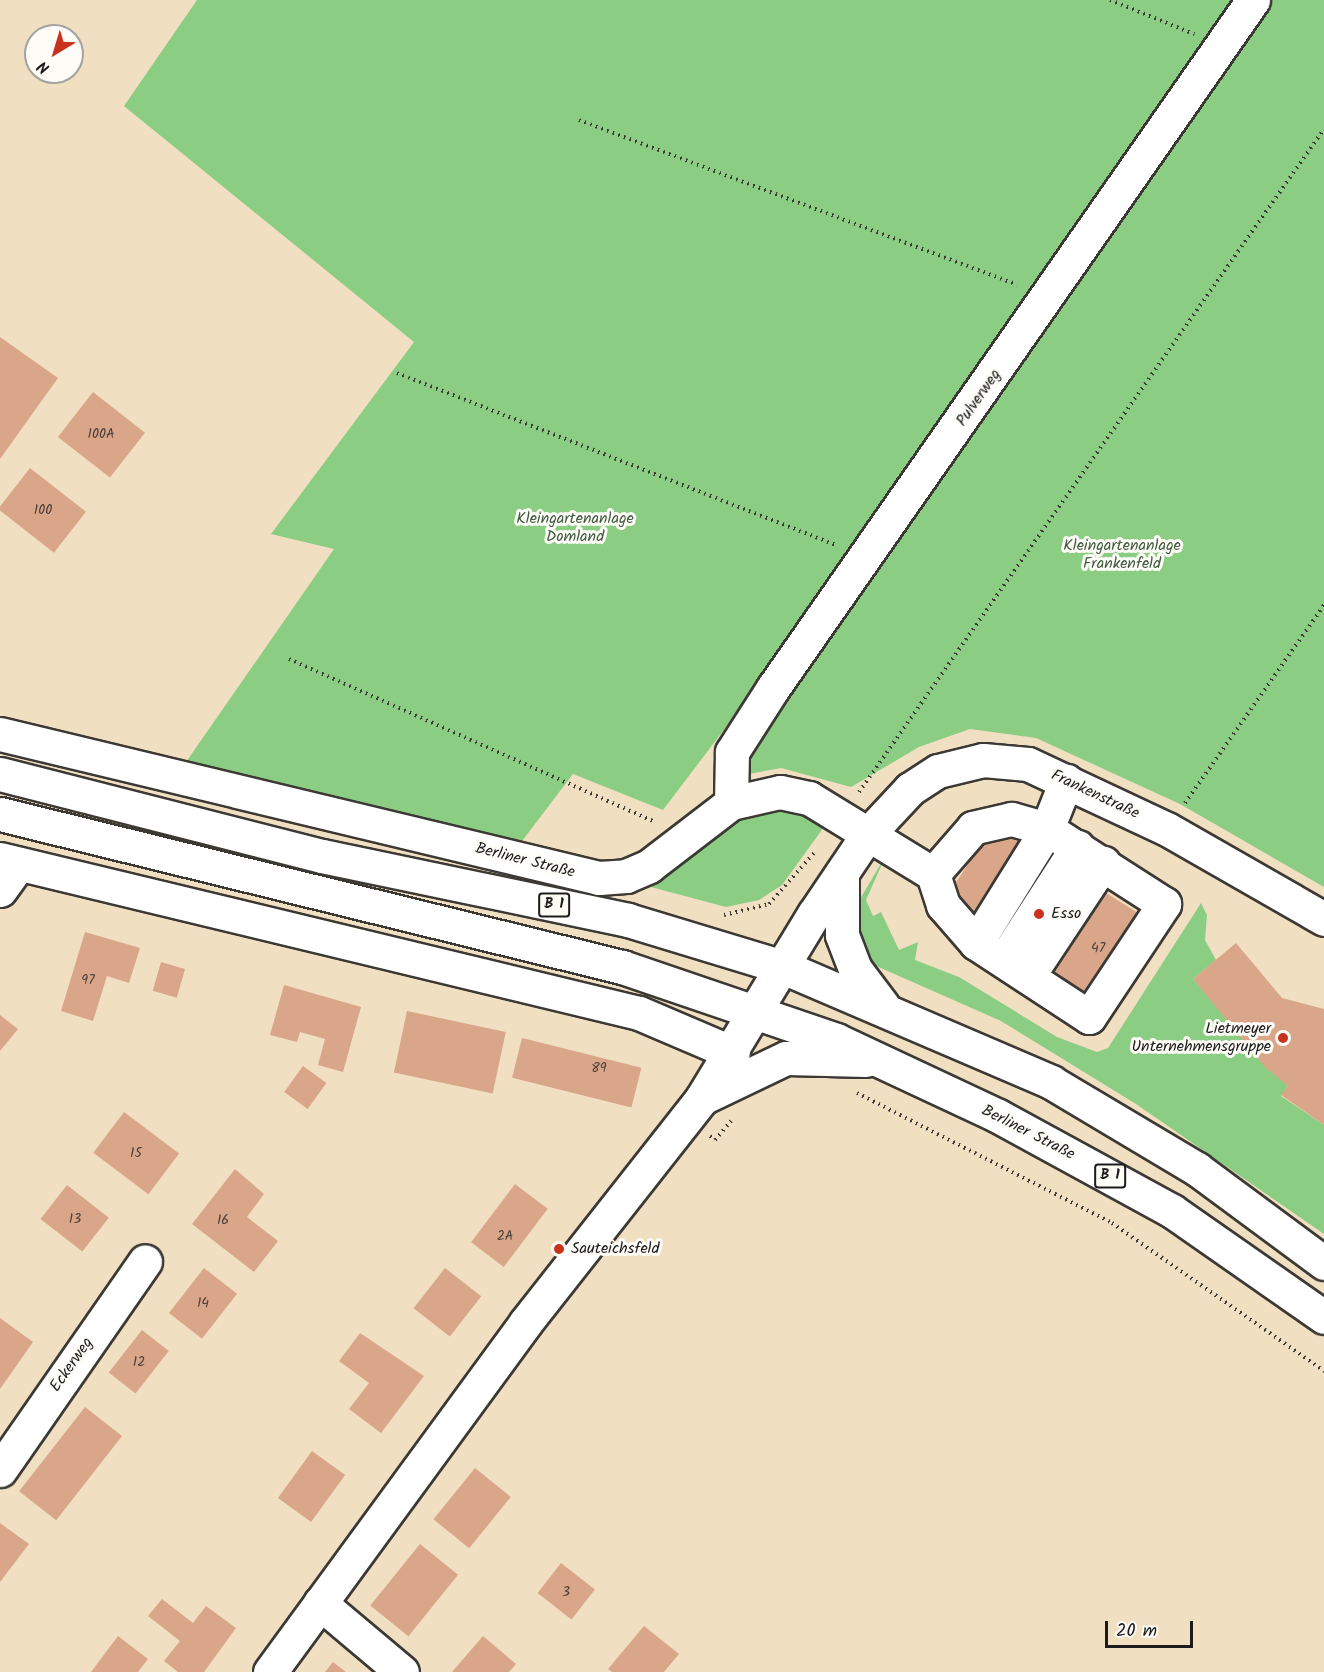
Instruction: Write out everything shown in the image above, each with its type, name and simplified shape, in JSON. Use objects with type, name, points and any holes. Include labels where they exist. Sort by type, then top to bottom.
[{"type":"main road","name":"Pulverweg","points":[[731,803],[732,752],[1253,0]]},
{"type":"main road","name":"Berliner Straße","points":[[0,734],[599,878],[626,876],[649,866],[703,821],[731,803],[780,792],[809,798],[933,874]]},
{"type":"main road","name":"Frankenstraße","points":[[868,834],[910,789],[938,771],[983,760],[1028,764],[1167,829],[1324,919]]},
{"type":"main road","name":"B 1","points":[[0,774],[322,856],[628,920],[783,967],[1004,1058],[1140,1132],[1324,1263]]},
{"type":"main road","points":[[976,944],[1047,829],[1066,781]]},
{"type":"main road","name":"B 1","points":[[0,814],[622,968],[757,1012]]},
{"type":"main road","points":[[1011,819],[1047,829],[1164,904],[1089,1017],[976,944],[943,905],[933,874],[973,828],[1011,819]]},
{"type":"main road","points":[[270,1672],[526,1322],[694,1108],[733,1053],[783,967],[868,834]]},
{"type":"main road","points":[[1016,968],[1090,855]]},
{"type":"main road","points":[[0,890],[9,862],[639,1013],[685,1030],[733,1053]]},
{"type":"main road","points":[[842,873],[842,935],[855,969],[884,1007]]},
{"type":"main road","name":"Berliner Straße","points":[[757,1012],[880,1061],[998,1116],[1172,1211],[1324,1317]]},
{"type":"main road","points":[[694,1108],[786,1058],[880,1061]]},
{"type":"main road","name":"Eckerweg","points":[[0,1470],[145,1261]]},
{"type":"main road","points":[[320,1603],[402,1672]]},
{"type":"path","points":[[1110,0],[1222,45]]},
{"type":"path","points":[[579,120],[1049,297]]},
{"type":"path","points":[[712,912],[740,914],[769,904],[841,818],[1324,129]]},
{"type":"path","points":[[397,373],[867,557]]},
{"type":"path","points":[[1167,829],[1324,605]]},
{"type":"path","points":[[290,659],[655,822],[703,821]]},
{"type":"path","points":[[847,1088],[1112,1223],[1324,1371]]},
{"type":"path","points":[[694,1108],[715,1140],[738,1112]]},
{"type":"green space","name":"Kleingartenanlage Domland","points":[[197,0],[1238,0],[770,669],[663,810],[573,774],[519,845],[186,762],[334,549],[271,534],[414,342],[124,106]]},
{"type":"green space","name":"Kleingartenanlage Frankenfeld","points":[[1264,0],[1324,0],[1324,887],[1180,804],[1036,738],[970,729],[919,747],[851,787],[781,768],[749,774],[739,755]]},
{"type":"green space","points":[[760,806],[804,810],[824,827],[782,885],[759,900],[726,907],[636,883],[720,820]]},
{"type":"green space","points":[[886,855],[866,900],[873,916],[881,912],[899,950],[918,942],[915,960],[959,977],[1057,1037],[1097,1052],[1108,1048],[1201,903],[1207,915],[1205,940],[1216,960],[1193,979],[1288,1086],[1281,1096],[1324,1125],[1324,1234],[1136,1104],[1001,1021],[874,965],[862,954],[853,911]]},
{"type":"building","points":[[0,337],[58,378],[0,459]]},
{"type":"building","points":[[93,392],[145,433],[110,478],[58,437]]},
{"type":"building","points":[[30,468],[86,512],[54,553],[0,511],[0,506]]},
{"type":"building","points":[[1013,834],[1146,918],[1143,923],[1164,937],[1116,1008],[1095,994],[1091,999],[964,914],[956,882],[984,841]]},
{"type":"building","points":[[85,932],[140,948],[129,983],[107,976],[93,1021],[61,1011]]},
{"type":"building","name":"Lietmeyer Unternehmensgruppe","points":[[1236,943],[1282,998],[1324,1009],[1324,1125],[1281,1095],[1288,1086],[1265,1067],[1193,979]]},
{"type":"building","points":[[161,962],[185,969],[177,998],[153,991]]},
{"type":"building","points":[[284,985],[361,1007],[343,1072],[318,1065],[325,1039],[300,1032],[297,1042],[270,1035]]},
{"type":"building","points":[[407,1011],[506,1032],[493,1094],[394,1073]]},
{"type":"building","points":[[0,1015],[18,1029],[0,1051]]},
{"type":"building","points":[[522,1038],[641,1068],[631,1108],[512,1078]]},
{"type":"building","points":[[303,1066],[326,1083],[308,1109],[284,1092]]},
{"type":"building","points":[[124,1112],[179,1154],[148,1194],[93,1153]]},
{"type":"building","points":[[235,1169],[264,1194],[247,1217],[278,1241],[254,1272],[192,1224]]},
{"type":"building","points":[[515,1184],[548,1209],[504,1267],[471,1242]]},
{"type":"building","points":[[67,1185],[109,1218],[82,1252],[41,1219]]},
{"type":"building","points":[[204,1268],[237,1294],[202,1339],[169,1313]]},
{"type":"building","points":[[445,1268],[481,1296],[450,1337],[414,1308]]},
{"type":"building","points":[[0,1318],[33,1342],[0,1389]]},
{"type":"building","points":[[142,1330],[169,1351],[136,1393],[109,1373]]},
{"type":"building","points":[[360,1333],[424,1376],[381,1433],[349,1409],[369,1383],[339,1361]]},
{"type":"building","points":[[85,1407],[122,1436],[56,1520],[19,1491]]},
{"type":"building","points":[[312,1451],[345,1475],[311,1522],[278,1498]]},
{"type":"building","points":[[475,1468],[511,1497],[469,1548],[433,1519]]},
{"type":"building","points":[[0,1523],[29,1544],[0,1582]]},
{"type":"building","points":[[420,1544],[458,1575],[408,1636],[370,1605]]},
{"type":"building","points":[[561,1563],[595,1589],[571,1619],[538,1593]]},
{"type":"building","points":[[162,1599],[193,1623],[206,1606],[236,1628],[204,1672],[178,1672],[164,1661],[180,1641],[148,1616]]},
{"type":"building","points":[[644,1626],[679,1654],[664,1672],[612,1672],[608,1669]]},
{"type":"building","points":[[118,1636],[148,1659],[138,1672],[91,1672]]},
{"type":"building","points":[[483,1636],[516,1664],[509,1672],[452,1672]]},
{"type":"building","points":[[333,1662],[346,1672],[325,1672]]},
{"type":"place","name":"Esso","points":[[1039,914]]},
{"type":"place","name":"Lietmeyer Unternehmensgruppe","points":[[1283,1038]]},
{"type":"place","name":"Sauteichsfeld","points":[[559,1249]]}]
